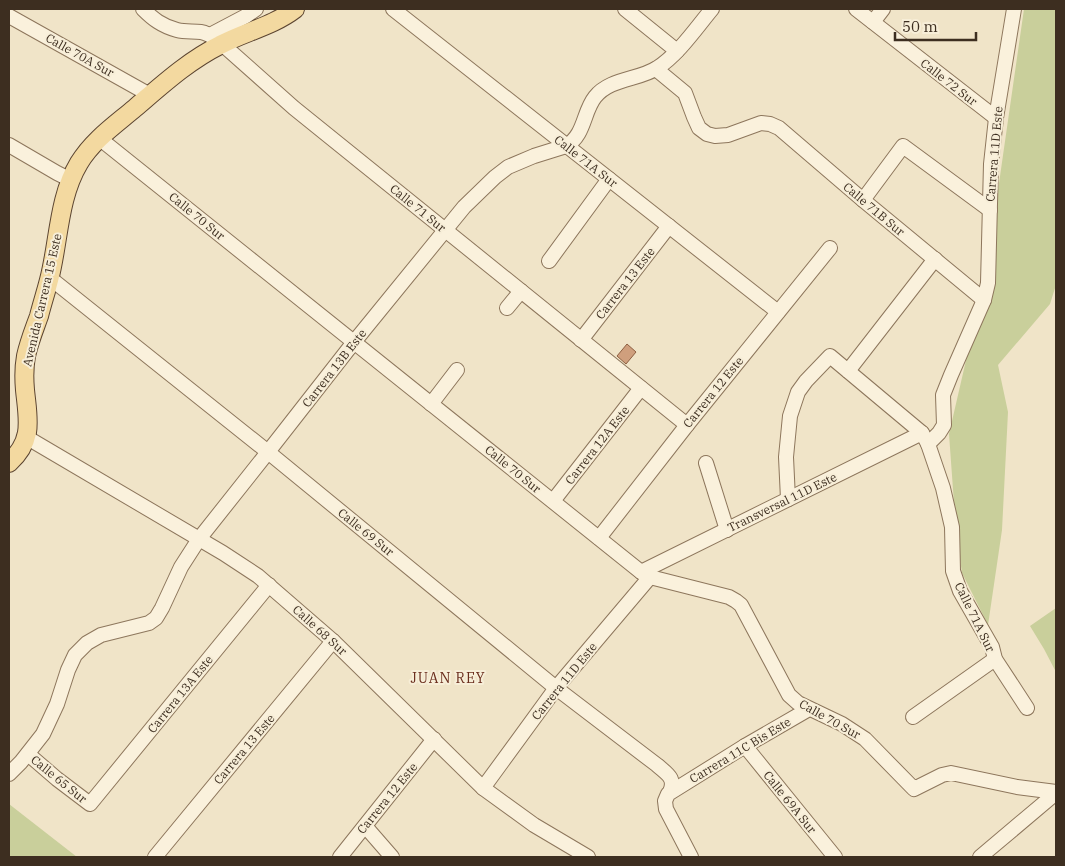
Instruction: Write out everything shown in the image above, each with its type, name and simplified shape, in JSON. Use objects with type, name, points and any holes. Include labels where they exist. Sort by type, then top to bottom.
[{"type":"main road","name":"Avenida Carrera 15 Este","points":[[9,463],[20,450],[28,432],[29,418],[25,389],[26,357],[50,278],[63,206],[71,180],[80,162],[99,138],[185,66],[209,50],[216,39],[279,18],[295,9]]},
{"type":"street","points":[[143,9],[156,21],[166,26],[176,30],[202,32],[216,39],[256,9]]},
{"type":"street","name":"Calle 71A Sur","points":[[393,9],[778,312]]},
{"type":"street","points":[[625,9],[676,51]]},
{"type":"street","points":[[566,146],[577,138],[592,102],[604,88],[656,70],[666,62],[712,9]]},
{"type":"street","name":"Calle 72 Sur","points":[[856,9],[996,118]]},
{"type":"street","points":[[873,22],[883,9]]},
{"type":"street","name":"Carrera 11D Este","points":[[925,439],[939,433],[944,425],[943,395],[950,374],[984,300],[988,282],[990,180],[996,118],[1014,9]]},
{"type":"street","name":"Calle 70A Sur","points":[[9,16],[150,95]]},
{"type":"street","name":"Calle 71 Sur","points":[[216,39],[294,108],[687,425]]},
{"type":"street","name":"Calle 71B Sur","points":[[656,70],[685,93],[699,128],[707,134],[715,136],[728,135],[761,123],[779,128],[984,300]]},
{"type":"street","name":"Calle 70 Sur","points":[[99,138],[646,575],[729,597],[736,601],[741,605],[789,695],[798,703],[842,724],[865,739],[914,789],[942,775],[951,773],[1016,787],[1056,793]]},
{"type":"street","points":[[9,145],[71,180]]},
{"type":"street","name":"Carrera 13B Este","points":[[9,774],[28,754],[43,734],[57,704],[75,655],[87,643],[101,635],[149,623],[156,618],[180,567],[199,539],[354,342],[464,207],[494,177],[508,167],[566,146]]},
{"type":"street","points":[[863,200],[903,146],[990,210]]},
{"type":"street","points":[[549,261],[609,179]]},
{"type":"street","name":"Carrera 13 Este","points":[[581,340],[669,226]]},
{"type":"street","name":"Carrera 12 Este","points":[[599,538],[687,425],[830,248]]},
{"type":"street","points":[[848,371],[935,259]]},
{"type":"street","name":"Calle 69 Sur","points":[[50,278],[268,452],[556,688],[657,765],[668,775],[672,783],[666,798],[666,808],[691,857]]},
{"type":"street","points":[[507,308],[521,291]]},
{"type":"street","points":[[788,499],[786,457],[790,416],[798,392],[830,356],[925,439]]},
{"type":"street","points":[[431,404],[456,370]]},
{"type":"street","name":"Carrera 12A Este","points":[[553,501],[641,388]]},
{"type":"street","name":"Calle 68 Sur","points":[[26,437],[244,565],[333,641],[483,788],[534,825],[588,857]]},
{"type":"street","name":"Calle 71A Sur","points":[[925,439],[943,488],[952,527],[953,571],[960,591],[992,648],[995,659],[1027,708]]},
{"type":"street","name":"Transversal 11D Este","points":[[646,575],[788,499],[925,439]]},
{"type":"street","points":[[706,463],[727,530]]},
{"type":"street","name":"Carrera 11D Este","points":[[483,788],[556,688],[646,575]]},
{"type":"street","name":"Carrera 13A Este","points":[[90,804],[269,585]]},
{"type":"street","name":"Carrera 13 Este","points":[[155,857],[333,641]]},
{"type":"street","points":[[913,717],[995,659]]},
{"type":"street","name":"Carrera 11C Bis Este","points":[[670,792],[809,709]]},
{"type":"street","name":"Carrera 12 Este","points":[[340,857],[434,740]]},
{"type":"street","name":"Calle 69A Sur","points":[[745,746],[835,857]]},
{"type":"street","name":"Calle 65 Sur","points":[[28,754],[90,804]]},
{"type":"street","points":[[980,857],[1056,793]]},
{"type":"street","points":[[365,826],[392,857]]},
{"type":"green space","points":[[1024,9],[1056,9],[1056,285],[1050,304],[998,365],[1008,412],[1002,530],[988,625],[962,573],[956,531],[949,434],[967,356],[992,296],[995,211]]},
{"type":"green space","points":[[1056,608],[1056,672],[1030,626]]},
{"type":"green space","points":[[9,804],[77,857],[9,857]]},
{"type":"building","points":[[627,344],[636,352],[626,364],[617,356]]},
{"type":"district","name":"JUAN REY","points":[[448,678]]}]
